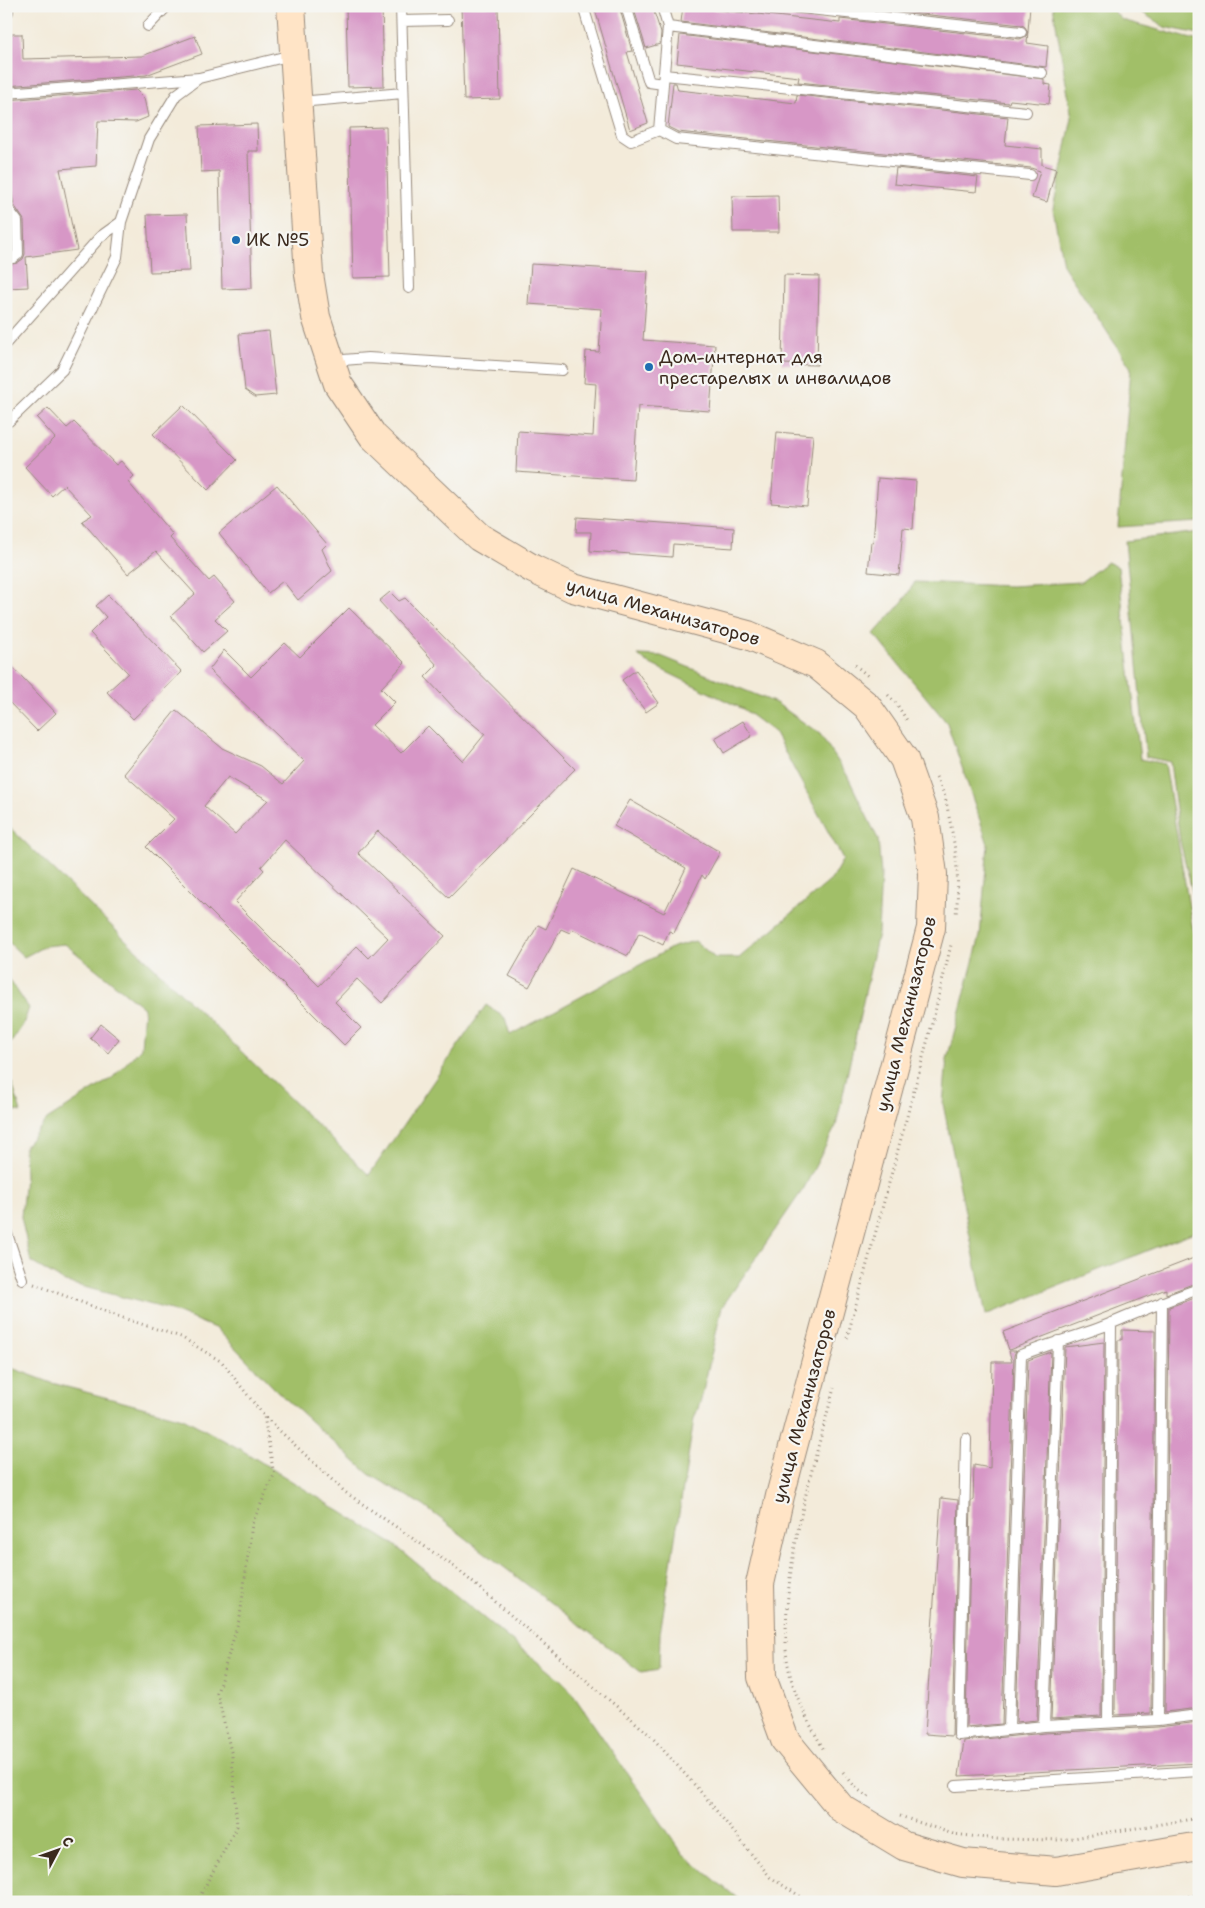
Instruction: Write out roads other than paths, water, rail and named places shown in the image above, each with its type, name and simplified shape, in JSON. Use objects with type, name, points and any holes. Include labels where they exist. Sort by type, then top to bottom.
[{"type":"main road","name":"улица Механизаторов","points":[[291,6],[309,274],[316,317],[338,384],[373,436],[479,537],[533,569],[573,588],[748,635],[816,664],[867,706],[904,760],[925,818],[933,874],[931,928],[782,1486],[760,1584],[762,1677],[785,1740],[841,1808],[904,1846],[963,1863],[1056,1871],[1199,1846]]},
{"type":"lane","points":[[148,26],[167,6]]},
{"type":"lane","points":[[402,6],[410,288]]},
{"type":"lane","points":[[584,6],[622,135],[631,141],[659,130],[676,139],[1030,175]]},
{"type":"lane","points":[[626,6],[649,82],[664,80],[1026,112]]},
{"type":"lane","points":[[659,130],[668,27],[662,6]]},
{"type":"lane","points":[[782,6],[1021,32]]},
{"type":"lane","points":[[402,21],[448,20]]},
{"type":"lane","points":[[668,27],[1042,72]]},
{"type":"lane","points":[[6,93],[199,78],[294,54]]},
{"type":"lane","points":[[9,421],[62,370],[117,257],[121,222],[149,139],[176,95],[199,78]]},
{"type":"lane","points":[[297,102],[403,93]]},
{"type":"lane","points":[[6,196],[7,208],[17,221],[18,254],[13,258],[6,258]]},
{"type":"lane","points":[[6,344],[100,236],[121,222]]},
{"type":"lane","points":[[330,361],[368,358],[562,370]]},
{"type":"lane","points":[[6,1231],[22,1279]]},
{"type":"lane","points":[[1009,1729],[1021,1355],[1199,1289]]},
{"type":"lane","points":[[1158,1720],[1162,1302]]},
{"type":"lane","points":[[1108,1722],[1111,1323]]},
{"type":"lane","points":[[1044,1726],[1058,1341]]},
{"type":"lane","points":[[966,1439],[958,1735],[1044,1726],[1199,1716]]},
{"type":"lane","points":[[956,1786],[1199,1771]]},
{"type":"place","name":"ИК №5","points":[[236,240]]},
{"type":"place","name":"Дом-интернат для престарелых и инвалидов","points":[[649,367]]}]
